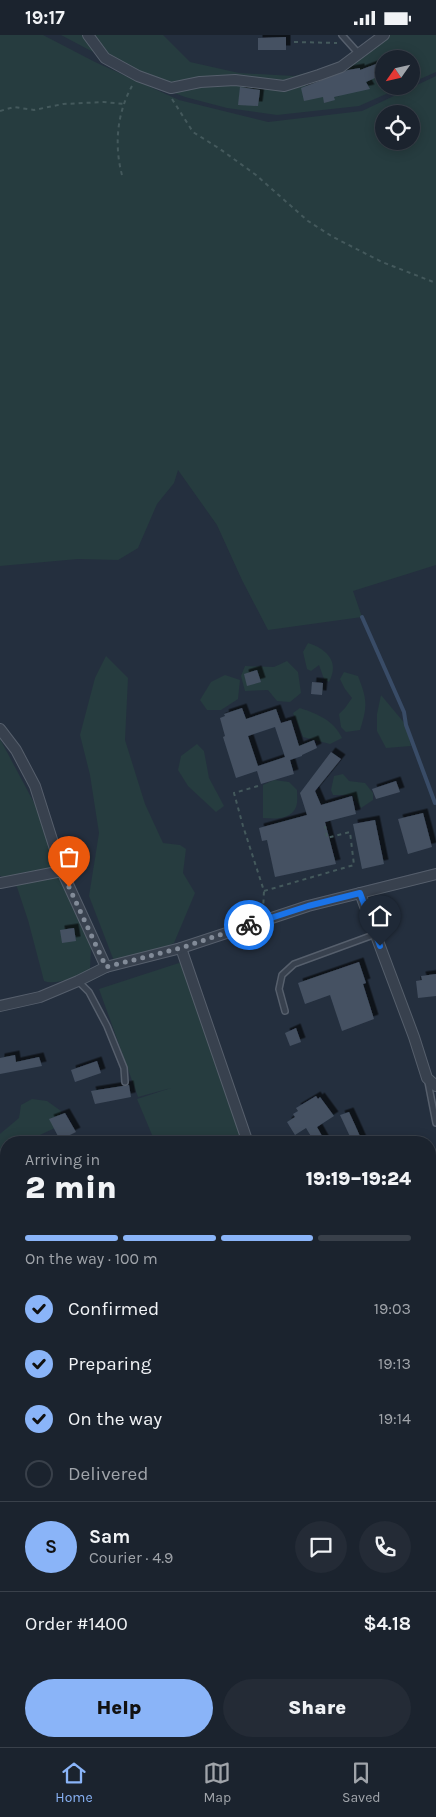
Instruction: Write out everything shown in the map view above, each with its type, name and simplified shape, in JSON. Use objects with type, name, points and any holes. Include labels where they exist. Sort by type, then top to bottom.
[{"type":"street","points":[[88,35],[105,59],[138,76],[171,88],[200,81],[235,80],[284,86],[341,67],[384,35]]},
{"type":"street","points":[[0,729],[16,750],[34,786],[62,871],[106,967]]},
{"type":"street","points":[[0,883],[62,871]]},
{"type":"street","points":[[0,1007],[40,997],[106,967],[181,948],[262,920],[360,893],[436,875]]},
{"type":"street","points":[[360,893],[414,1037],[427,1078],[436,1086]]},
{"type":"street","points":[[181,948],[246,1136]]},
{"type":"lane","points":[[342,35],[359,55]]},
{"type":"lane","points":[[285,1011],[279,989],[282,975],[294,964],[376,934]]},
{"type":"lane","points":[[78,981],[89,992],[107,1026],[124,1068],[125,1082]]},
{"type":"lane","points":[[427,1078],[436,1123]]},
{"type":"path","points":[[294,42],[350,43]]},
{"type":"path","points":[[122,175],[118,162],[117,134],[126,97],[138,76]]},
{"type":"path","points":[[171,88],[169,92],[171,97],[193,132],[256,175],[308,221],[333,237],[382,262],[436,283]]},
{"type":"path","points":[[0,111],[14,107],[34,110],[63,104],[104,102],[124,104]]},
{"type":"path","points":[[258,786],[234,793],[264,891],[262,920]]},
{"type":"path","points":[[264,891],[354,865],[350,832],[327,838],[325,826]]},
{"type":"green space","points":[[0,35],[43,35],[95,62],[179,100],[268,122],[362,111],[396,95],[420,95],[420,84],[436,76],[436,565],[353,591],[362,617],[268,630],[242,580],[217,525],[178,470],[174,483],[157,504],[138,548],[118,560],[78,559],[0,566]]},
{"type":"green space","points":[[61,35],[163,35],[190,62],[239,73],[294,76],[359,59],[388,35],[436,35],[436,72],[420,79],[420,50],[375,50],[375,95],[384,95],[359,106],[277,115],[227,108],[185,97],[159,87]]},
{"type":"green space","points":[[308,643],[321,649],[330,657],[333,668],[329,682],[324,679],[319,665],[311,671],[307,669],[303,652]]},
{"type":"green space","points":[[106,656],[128,678],[125,740],[145,804],[163,843],[180,845],[186,849],[183,873],[195,893],[174,943],[132,960],[114,961],[89,896],[99,833],[90,775],[80,735],[95,678]]},
{"type":"green space","points":[[287,661],[298,672],[301,693],[290,702],[277,701],[268,690],[245,691],[241,676],[245,666],[274,667]]},
{"type":"green space","points":[[344,672],[358,676],[363,691],[365,708],[360,730],[346,732],[341,727],[339,714],[352,698],[340,679]]},
{"type":"green space","points":[[225,675],[240,680],[238,699],[221,710],[207,710],[200,700],[211,682]]},
{"type":"green space","points":[[381,695],[406,725],[411,746],[386,748],[377,731],[377,714]]},
{"type":"green space","points":[[300,708],[330,722],[342,738],[330,744],[303,737],[293,713]]},
{"type":"green space","points":[[0,739],[39,812],[91,947],[90,970],[67,980],[44,981],[17,887],[0,876]]},
{"type":"green space","points":[[197,744],[204,751],[209,778],[224,806],[216,812],[188,786],[178,770],[181,756]]},
{"type":"green space","points":[[343,774],[349,781],[365,783],[373,793],[373,800],[361,808],[352,795],[333,795],[331,790],[334,776]]},
{"type":"green space","points":[[274,780],[289,782],[297,790],[297,805],[294,811],[286,816],[263,818],[263,785]]},
{"type":"green space","points":[[182,962],[247,1136],[152,1136],[137,1099],[171,1088],[138,1097],[99,989]]},
{"type":"green space","points":[[32,1099],[47,1101],[61,1111],[59,1126],[40,1135],[0,1136],[19,1118],[21,1105]]},
{"type":"building","points":[[286,37],[286,50],[258,50],[258,38]]},
{"type":"building","points":[[375,64],[375,78],[366,82],[370,89],[334,97],[335,100],[324,103],[323,97],[304,101],[301,88],[348,70],[360,68],[360,70]]},
{"type":"building","points":[[240,87],[260,90],[258,106],[238,105]]},
{"type":"building","points":[[257,670],[261,682],[247,686],[244,674]]},
{"type":"building","points":[[312,682],[323,683],[322,695],[311,694]]},
{"type":"building","points":[[242,708],[246,719],[276,709],[281,723],[291,720],[299,746],[314,740],[317,748],[290,760],[294,774],[261,784],[257,771],[236,778],[223,737],[225,736],[220,718],[225,716],[224,714]],"holes":[[[275,727],[285,757],[258,766],[248,736]]]},
{"type":"building","points":[[331,752],[341,759],[315,791],[321,805],[352,796],[356,814],[325,822],[336,864],[275,877],[267,840],[262,841],[259,828],[307,815],[300,793]]},
{"type":"building","points":[[396,781],[400,792],[376,799],[372,789]]},
{"type":"building","points":[[423,813],[432,847],[408,854],[398,819]]},
{"type":"building","points":[[375,820],[384,864],[362,869],[353,824]]},
{"type":"building","points":[[74,928],[76,941],[62,943],[60,930]]},
{"type":"building","points":[[359,962],[366,983],[363,984],[374,1019],[342,1031],[330,995],[305,1004],[298,983]]},
{"type":"building","points":[[436,974],[436,996],[418,998],[416,981],[422,980],[421,976]]},
{"type":"building","points":[[296,1028],[301,1042],[290,1046],[285,1033]]},
{"type":"building","points":[[15,1055],[16,1062],[39,1057],[42,1066],[0,1074],[0,1058]]},
{"type":"building","points":[[97,1061],[101,1073],[75,1082],[71,1070]]},
{"type":"building","points":[[129,1085],[131,1097],[95,1104],[91,1091]]},
{"type":"building","points":[[316,1096],[318,1099],[320,1097],[334,1116],[317,1127],[322,1136],[311,1136],[306,1128],[295,1135],[287,1122],[295,1117],[293,1114],[298,1111],[296,1108]]},
{"type":"building","points":[[349,1112],[360,1136],[350,1136],[340,1115]]},
{"type":"building","points":[[65,1113],[76,1132],[68,1136],[58,1136],[49,1119]]},
{"type":"waterway","points":[[362,617],[404,712],[406,725],[435,803]]},
{"type":"way so far","points":[[69,887],[106,967],[181,948],[249,925]]},
{"type":"route","points":[[249,925],[308,906],[360,893],[380,946]]}]
